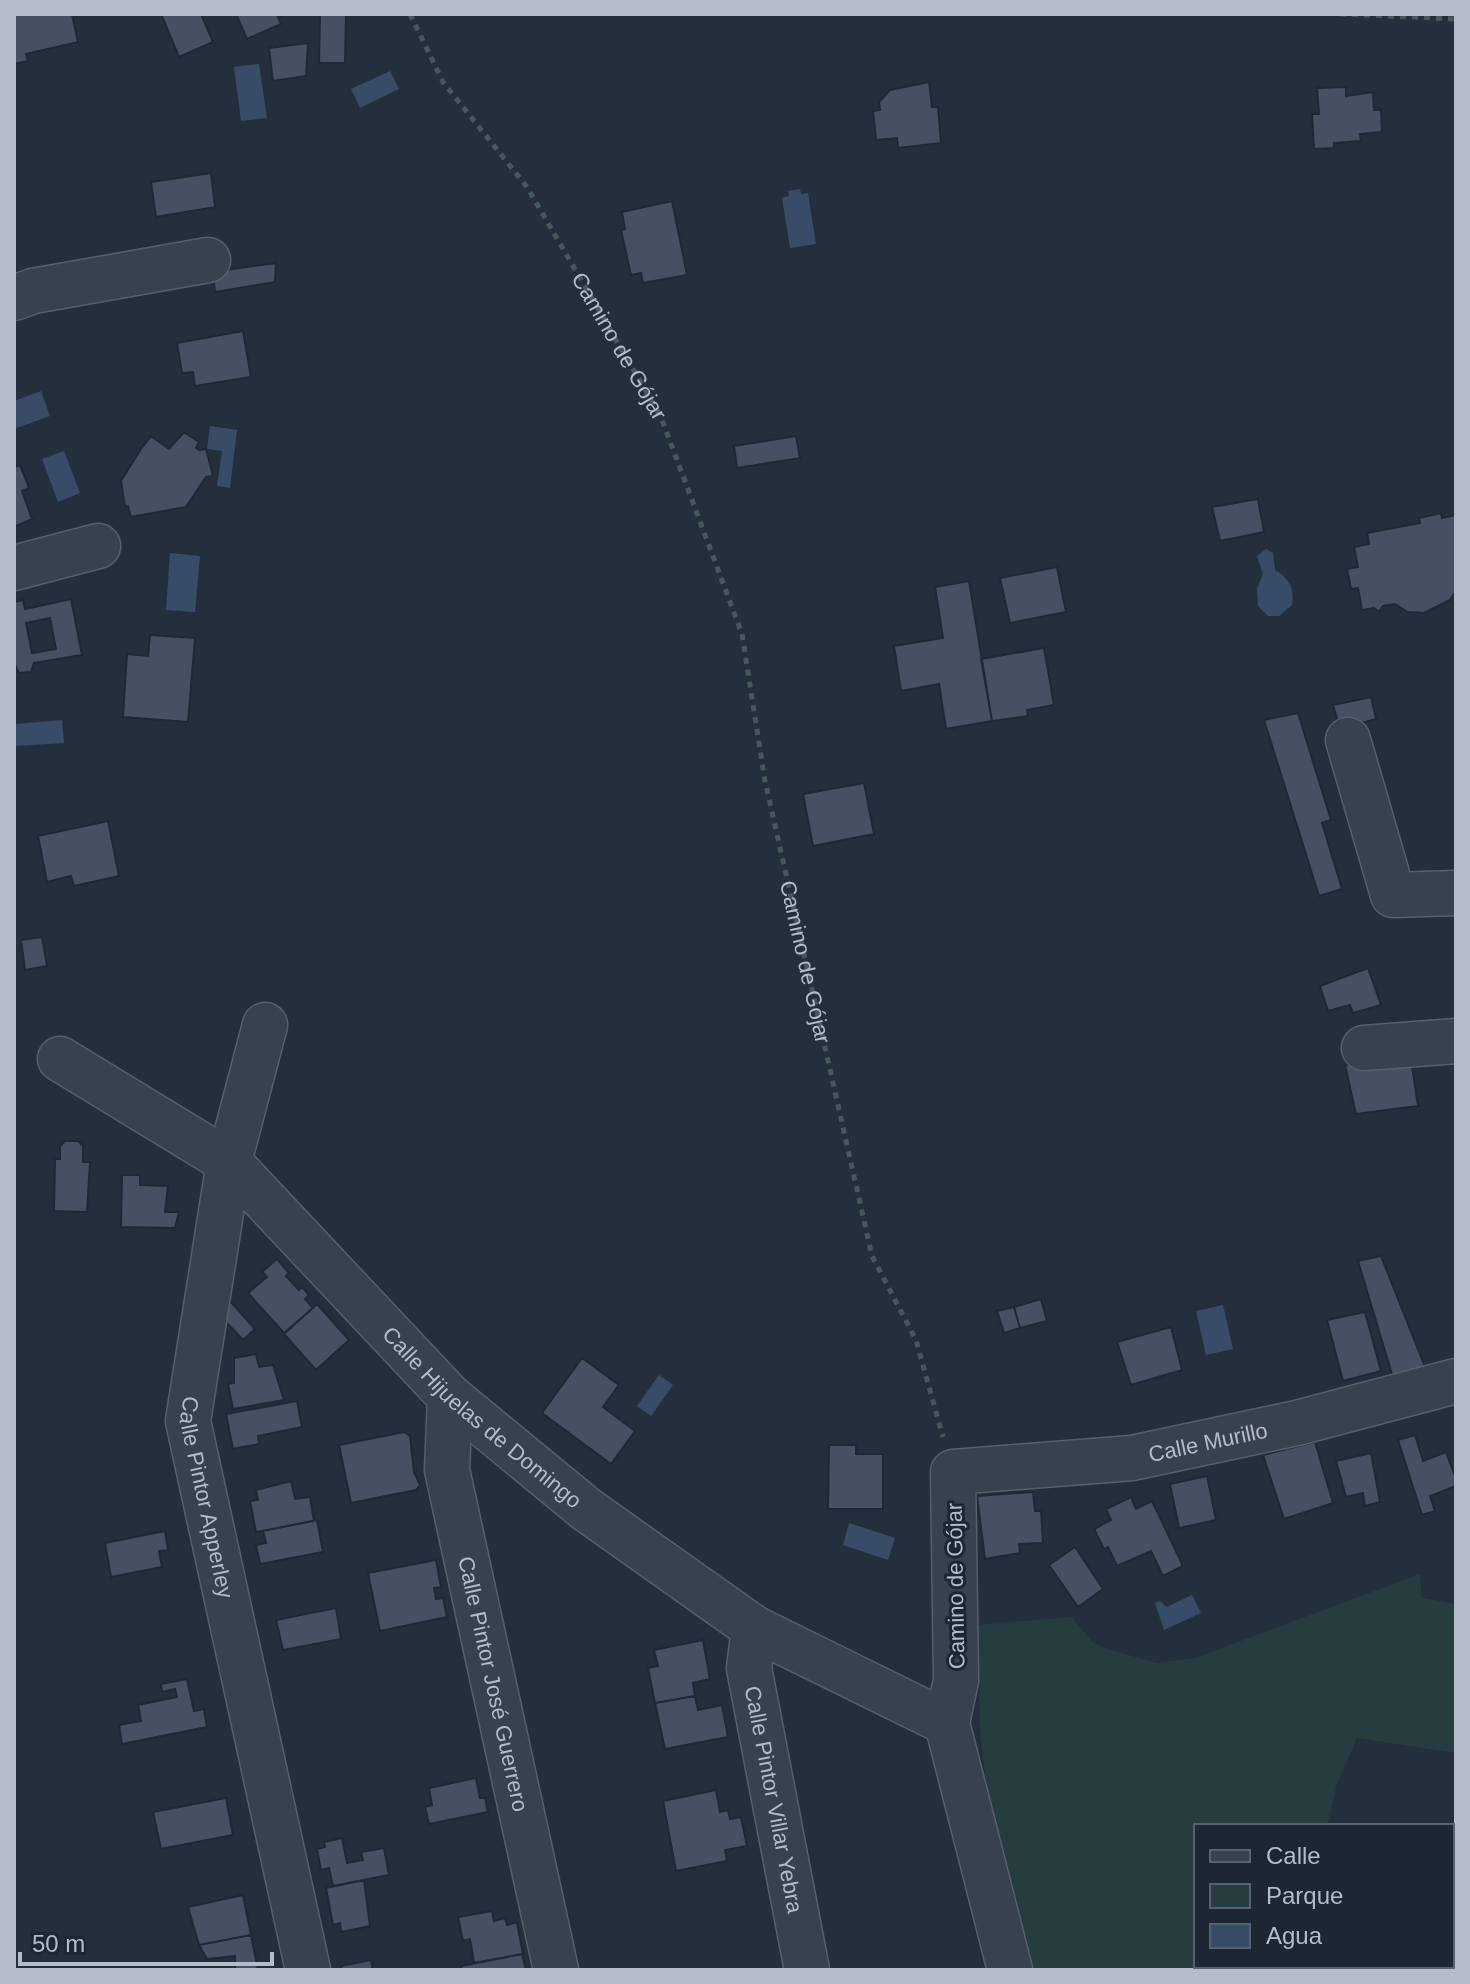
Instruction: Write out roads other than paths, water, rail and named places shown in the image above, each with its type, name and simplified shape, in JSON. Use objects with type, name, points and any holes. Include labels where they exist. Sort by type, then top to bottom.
[{"type":"street","points":[[14,298],[33,291],[208,260]]},
{"type":"street","points":[[14,568],[98,546]]},
{"type":"street","points":[[1348,740],[1393,895],[1456,893]]},
{"type":"street","name":"Calle Pintor Apperley","points":[[265,1025],[229,1162],[188,1421],[308,1970]]},
{"type":"street","points":[[1364,1048],[1456,1041]]},
{"type":"street","name":"Calle Hijuelas de Domingo","points":[[60,1059],[229,1162],[450,1397],[586,1509],[754,1628],[947,1723]]},
{"type":"street","name":"Calle Murillo","points":[[953,1472],[1132,1458],[1297,1423],[1456,1381]]},
{"type":"street","name":"Calle Pintor José Guerrero","points":[[450,1397],[447,1470],[556,1970]]},
{"type":"street","name":"Camino de Gójar","points":[[953,1472],[956,1680],[947,1723],[1010,1970]]},
{"type":"street","name":"Calle Pintor Villar Yebra","points":[[754,1628],[749,1668],[807,1970]]},
{"type":"water","points":[[259,64],[267,118],[241,121],[234,67]]},
{"type":"water","points":[[390,71],[399,89],[360,108],[351,89]]},
{"type":"water","points":[[800,189],[801,194],[808,193],[816,244],[790,248],[782,198],[789,196],[788,191]]},
{"type":"water","points":[[41,391],[50,416],[14,429],[14,401]]},
{"type":"water","points":[[210,426],[237,430],[230,488],[217,486],[222,451],[207,449]]},
{"type":"water","points":[[64,451],[80,493],[58,502],[42,459]]},
{"type":"water","points":[[1266,549],[1273,553],[1275,570],[1292,589],[1292,605],[1279,616],[1268,616],[1258,606],[1257,589],[1263,574],[1257,556]]},
{"type":"water","points":[[170,553],[200,556],[195,612],[166,610]]},
{"type":"water","points":[[62,720],[64,743],[14,746],[15,724]]},
{"type":"water","points":[[1223,1305],[1233,1349],[1206,1355],[1196,1311]]},
{"type":"water","points":[[659,1375],[673,1385],[651,1416],[637,1406]]},
{"type":"water","points":[[849,1523],[895,1538],[888,1560],[843,1545]]},
{"type":"water","points":[[1192,1595],[1201,1613],[1164,1630],[1155,1603],[1160,1601],[1167,1607]]}]
